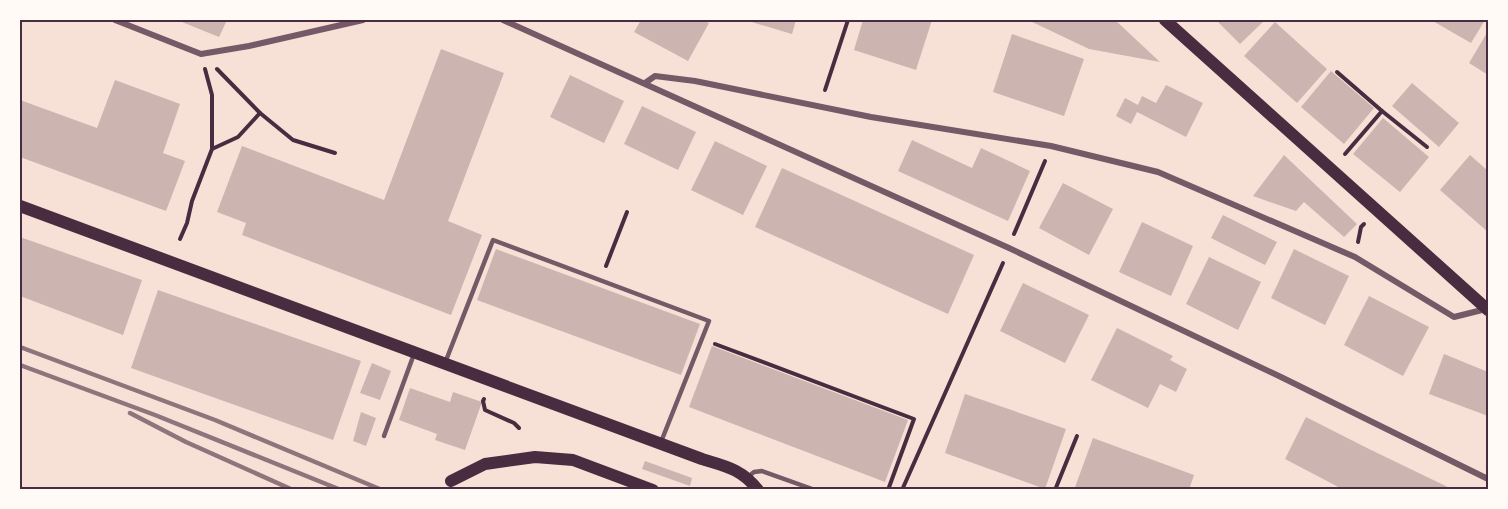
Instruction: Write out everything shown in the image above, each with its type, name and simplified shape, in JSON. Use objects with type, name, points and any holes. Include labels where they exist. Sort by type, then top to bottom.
[{"type":"main road","points":[[1165,20],[1376,212],[1488,310]]},
{"type":"main road","points":[[20,206],[736,470],[748,477],[758,489]]},
{"type":"main road","points":[[451,481],[485,464],[535,458],[573,460],[653,489]]},
{"type":"street","points":[[115,20],[201,54],[249,46],[363,20]]},
{"type":"street","points":[[503,20],[645,82],[748,131],[1009,248],[1281,377],[1488,479]]},
{"type":"street","points":[[645,82],[655,76],[695,81],[871,117],[1051,146],[1158,172],[1355,257],[1454,317],[1488,310]]},
{"type":"lane","points":[[445,363],[493,240],[708,321],[660,443]]},
{"type":"lane","points":[[384,436],[415,351]]},
{"type":"lane","points":[[748,477],[754,472],[762,471],[815,489]]},
{"type":"path","points":[[824,91],[848,20]]},
{"type":"path","points":[[201,54],[260,113],[293,140],[335,153]]},
{"type":"path","points":[[180,239],[212,149],[212,95],[201,54]]},
{"type":"path","points":[[1336,72],[1427,147]]},
{"type":"path","points":[[1340,159],[1382,111]]},
{"type":"path","points":[[212,149],[238,137],[260,113]]},
{"type":"path","points":[[1009,248],[1051,146]]},
{"type":"path","points":[[600,280],[627,212]]},
{"type":"path","points":[[1355,257],[1361,227],[1376,212]]},
{"type":"path","points":[[902,489],[1003,264]]},
{"type":"path","points":[[708,341],[914,419],[888,489]]},
{"type":"path","points":[[483,402],[485,410],[514,423],[519,428]]},
{"type":"path","points":[[1055,489],[1077,436]]},
{"type":"building","points":[[177,20],[227,20],[219,37]]},
{"type":"building","points":[[641,20],[702,20],[709,23],[688,61],[634,32]]},
{"type":"building","points":[[745,20],[796,20],[792,34]]},
{"type":"building","points":[[863,20],[932,20],[916,70],[854,50]]},
{"type":"building","points":[[1028,20],[1115,20],[1160,62],[1089,49]]},
{"type":"building","points":[[1216,20],[1265,20],[1240,44]]},
{"type":"building","points":[[1431,20],[1485,20],[1471,43]]},
{"type":"building","points":[[1275,22],[1327,69],[1297,103],[1244,56]]},
{"type":"building","points":[[1488,31],[1488,75],[1469,63]]},
{"type":"building","points":[[1012,34],[1084,59],[1064,116],[993,92]]},
{"type":"building","points":[[441,49],[504,73],[448,221],[482,235],[451,315],[242,235],[246,223],[217,212],[242,146],[384,200]]},
{"type":"building","points":[[1331,71],[1374,108],[1344,144],[1301,107]]},
{"type":"building","points":[[570,75],[624,101],[604,143],[550,117]]},
{"type":"building","points":[[115,80],[180,104],[163,153],[185,161],[166,211],[20,157],[20,100],[97,128]]},
{"type":"building","points":[[1412,83],[1459,123],[1439,147],[1392,106]]},
{"type":"building","points":[[1166,85],[1203,103],[1186,137],[1137,112],[1131,124],[1116,116],[1125,98],[1138,105],[1142,96],[1156,103]]},
{"type":"building","points":[[642,106],[696,132],[678,170],[624,144]]},
{"type":"building","points":[[1383,118],[1429,157],[1400,192],[1353,154]]},
{"type":"building","points":[[912,140],[972,168],[981,148],[1030,171],[1008,221],[898,171]]},
{"type":"building","points":[[715,141],[767,166],[743,215],[691,190]]},
{"type":"building","points":[[1284,155],[1357,224],[1344,237],[1304,202],[1296,211],[1253,196]]},
{"type":"building","points":[[1470,155],[1488,171],[1488,232],[1440,190]]},
{"type":"building","points":[[782,168],[974,255],[948,314],[755,227]]},
{"type":"building","points":[[1063,183],[1113,209],[1089,255],[1039,228]]},
{"type":"building","points":[[1223,215],[1277,242],[1265,265],[1211,238]]},
{"type":"building","points":[[1142,222],[1193,246],[1171,296],[1119,272]]},
{"type":"building","points":[[20,237],[142,280],[123,335],[20,296]]},
{"type":"building","points":[[496,249],[700,324],[681,375],[477,300]]},
{"type":"building","points":[[1294,249],[1349,276],[1325,325],[1271,298]]},
{"type":"building","points":[[1209,257],[1261,282],[1238,330],[1186,304]]},
{"type":"building","points":[[1023,283],[1089,315],[1065,363],[1000,331]]},
{"type":"building","points":[[158,290],[361,361],[333,440],[131,368]]},
{"type":"building","points":[[1369,296],[1429,327],[1403,376],[1344,345]]},
{"type":"building","points":[[1117,328],[1173,356],[1170,360],[1187,369],[1176,392],[1160,384],[1148,408],[1091,380]]},
{"type":"building","points":[[712,346],[908,420],[885,482],[689,407]]},
{"type":"building","points":[[1444,354],[1488,372],[1488,416],[1429,394]]},
{"type":"building","points":[[372,363],[391,371],[380,400],[360,393]]},
{"type":"building","points":[[410,388],[450,402],[453,392],[482,402],[465,450],[435,440],[437,434],[399,420]]},
{"type":"building","points":[[965,394],[1066,429],[1045,489],[945,453]]},
{"type":"building","points":[[361,412],[376,418],[366,446],[353,441]]},
{"type":"building","points":[[1306,417],[1454,490],[1344,490],[1285,459]]},
{"type":"building","points":[[1093,438],[1194,475],[1189,490],[1074,490]]},
{"type":"building","points":[[645,461],[692,478],[690,486],[642,469]]},
{"type":"railway","points":[[20,347],[215,420],[382,490]]},
{"type":"railway","points":[[20,365],[155,415],[341,490]]},
{"type":"railway","points":[[130,413],[186,442],[293,490]]}]
